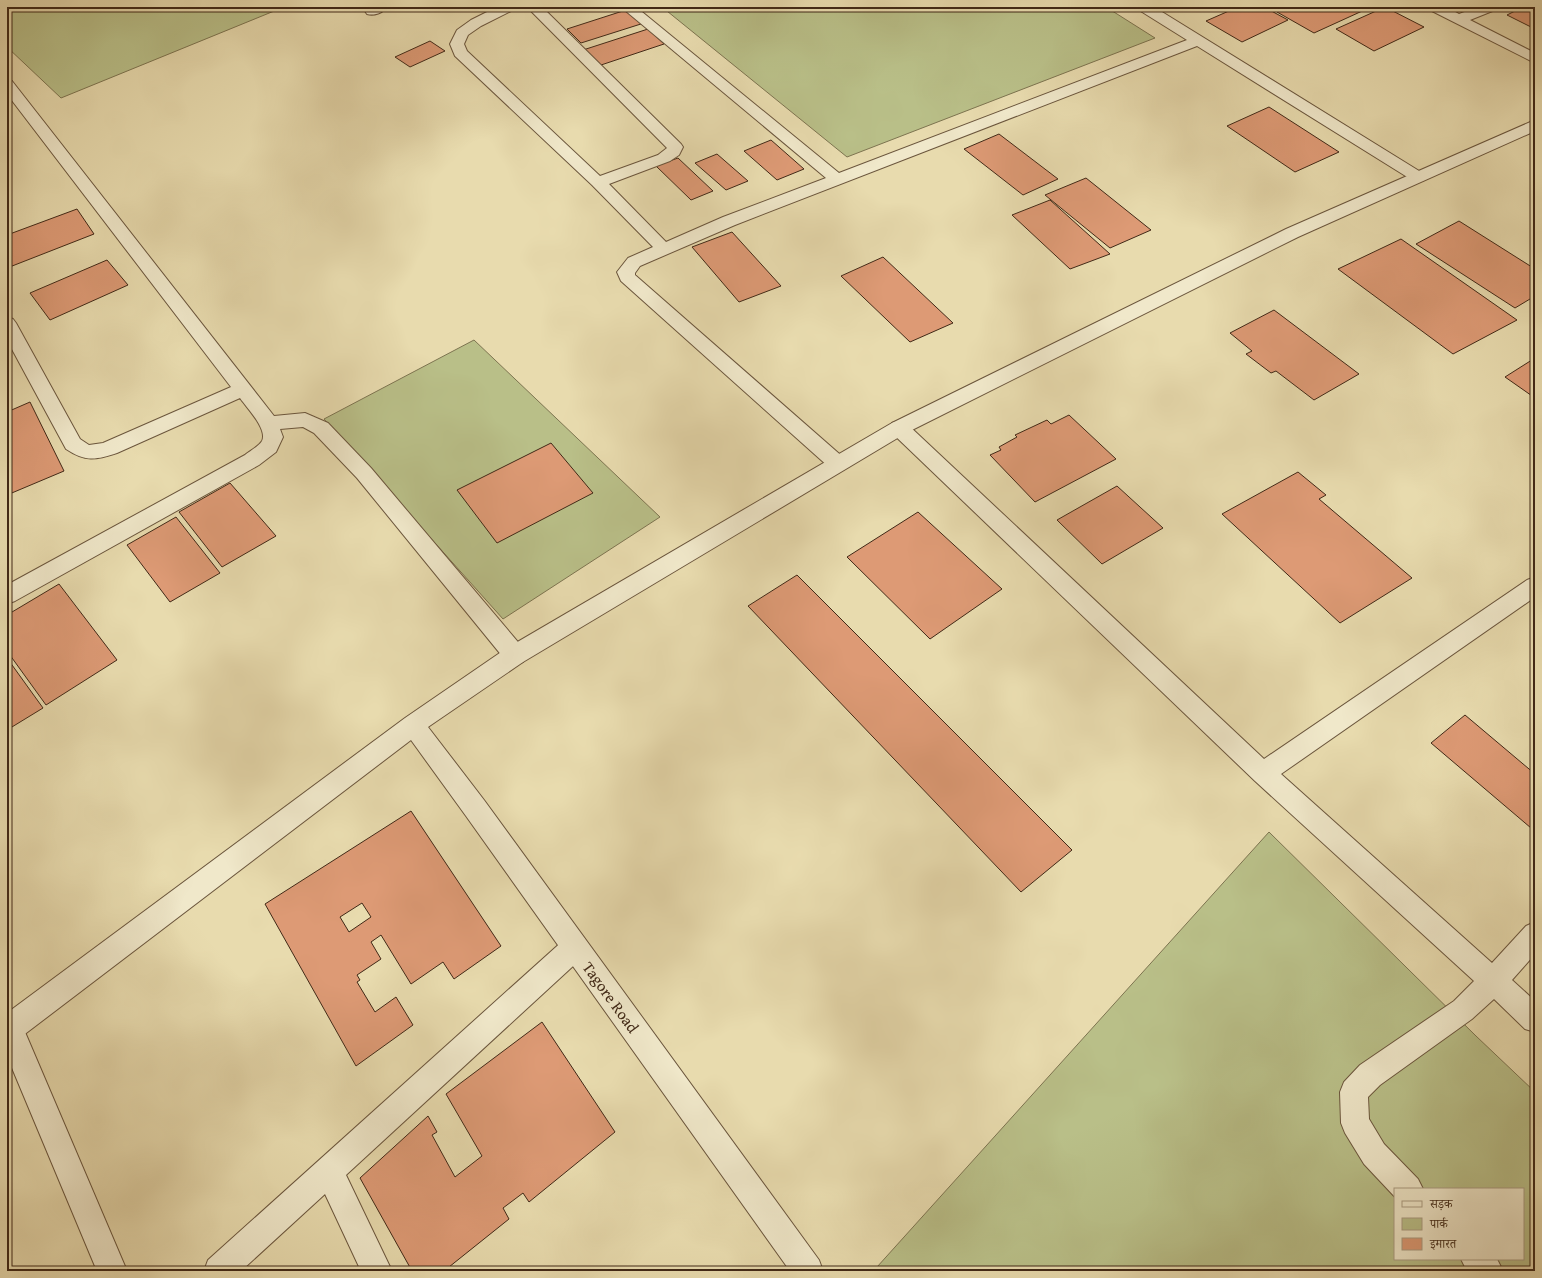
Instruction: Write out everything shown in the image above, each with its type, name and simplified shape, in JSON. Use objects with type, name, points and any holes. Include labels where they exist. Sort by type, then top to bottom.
[{"type":"street","points":[[508,7],[476,23],[462,33],[457,44],[460,53],[598,182],[663,248]]},
{"type":"street","points":[[534,7],[675,147],[673,152],[664,158],[598,182]]},
{"type":"street","points":[[628,7],[837,179]]},
{"type":"street","points":[[1144,7],[1418,177]]},
{"type":"street","points":[[1436,7],[1535,59]]},
{"type":"street","points":[[1459,19],[1490,7]]},
{"type":"street","points":[[837,464],[627,277],[626,272],[634,262],[663,248],[729,221],[1199,40]]},
{"type":"street","points":[[7,84],[269,423],[273,437],[269,447],[252,460],[7,595]]},
{"type":"street","points":[[112,1271],[8,1029],[413,724],[515,655],[837,464],[899,428],[1292,233],[1535,125]]},
{"type":"street","points":[[7,323],[73,444],[83,452],[96,453],[110,448],[243,389]]},
{"type":"street","points":[[269,423],[306,420],[321,428],[364,473],[515,655]]},
{"type":"street","points":[[899,428],[1263,773],[1535,1019]]},
{"type":"street","points":[[1263,773],[1531,593]]},
{"type":"street","name":"Tagore Road","points":[[413,724],[808,1271]]},
{"type":"street","points":[[1407,1188],[1374,1154],[1355,1123],[1354,1092],[1370,1075],[1463,1010],[1494,981],[1535,935]]},
{"type":"street","points":[[219,1271],[575,947]]},
{"type":"street","points":[[329,1171],[377,1271]]},
{"type":"street","points":[[1477,1260],[1488,1271]]},
{"type":"green space","points":[[7,7],[284,7],[61,98],[7,47]]},
{"type":"green space","points":[[662,7],[1106,7],[1155,38],[847,157]]},
{"type":"green space","points":[[474,340],[660,517],[503,619],[324,419]]},
{"type":"green space","points":[[1269,832],[1535,1092],[1535,1271],[879,1271],[877,1267]]},
{"type":"building","points":[[1238,7],[1264,7],[1288,20],[1242,42],[1206,21]]},
{"type":"building","points":[[1288,7],[1371,7],[1314,33],[1277,12]]},
{"type":"building","points":[[1385,7],[1424,27],[1374,51],[1336,29]]},
{"type":"building","points":[[1523,7],[1535,7],[1535,29],[1507,15]]},
{"type":"building","points":[[629,9],[644,23],[581,43],[567,29]]},
{"type":"building","points":[[648,29],[664,44],[598,66],[583,50]]},
{"type":"building","points":[[430,41],[445,51],[410,67],[395,57]]},
{"type":"building","points":[[1269,107],[1339,152],[1295,172],[1227,126]]},
{"type":"building","points":[[999,134],[1058,179],[1023,195],[964,149]]},
{"type":"building","points":[[771,140],[804,169],[777,180],[744,151]]},
{"type":"building","points":[[717,154],[748,181],[726,190],[695,163]]},
{"type":"building","points":[[678,158],[713,191],[691,200],[656,166]]},
{"type":"building","points":[[1086,178],[1151,230],[1110,248],[1045,195]]},
{"type":"building","points":[[1050,200],[1110,254],[1070,269],[1012,215]]},
{"type":"building","points":[[77,209],[94,234],[7,268],[7,235]]},
{"type":"building","points":[[1459,221],[1535,269],[1535,296],[1515,308],[1416,244]]},
{"type":"building","points":[[732,232],[781,286],[739,302],[692,247]]},
{"type":"building","points":[[1401,239],[1517,320],[1453,354],[1338,269]]},
{"type":"building","points":[[883,257],[953,323],[910,342],[841,276]]},
{"type":"building","points":[[107,260],[128,285],[50,320],[30,293]]},
{"type":"building","points":[[1274,310],[1359,374],[1314,400],[1276,371],[1271,373],[1246,354],[1252,351],[1230,333]]},
{"type":"building","points":[[1535,358],[1535,398],[1505,377]]},
{"type":"building","points":[[30,402],[64,471],[7,495],[7,412]]},
{"type":"building","points":[[1069,415],[1116,459],[1035,502],[990,455],[1001,450],[999,447],[1017,437],[1015,435],[1047,420],[1051,424]]},
{"type":"building","points":[[551,443],[593,493],[497,543],[457,490]]},
{"type":"building","points":[[1298,472],[1326,495],[1319,499],[1412,578],[1340,623],[1222,514]]},
{"type":"building","points":[[230,483],[276,536],[222,567],[179,512]]},
{"type":"building","points":[[1117,486],[1163,528],[1102,564],[1057,520]]},
{"type":"building","points":[[918,512],[1002,589],[930,639],[847,557]]},
{"type":"building","points":[[176,517],[220,573],[170,602],[127,545]]},
{"type":"building","points":[[797,575],[1072,850],[1021,892],[748,606]]},
{"type":"building","points":[[59,584],[117,660],[46,705],[7,651],[7,615]]},
{"type":"building","points":[[7,658],[43,708],[7,730]]},
{"type":"building","points":[[1465,715],[1535,774],[1535,825],[1531,828],[1431,743]]},
{"type":"building","points":[[411,811],[501,946],[454,979],[443,962],[411,984],[381,935],[371,942],[381,959],[357,975],[360,980],[357,982],[375,1012],[396,997],[413,1025],[356,1066],[265,904]],"holes":[[[362,903],[371,917],[349,932],[340,917]]]},
{"type":"building","points":[[542,1022],[615,1132],[529,1202],[523,1193],[503,1208],[509,1219],[444,1271],[412,1271],[360,1178],[428,1116],[437,1132],[432,1135],[455,1177],[482,1156],[446,1094]]}]
